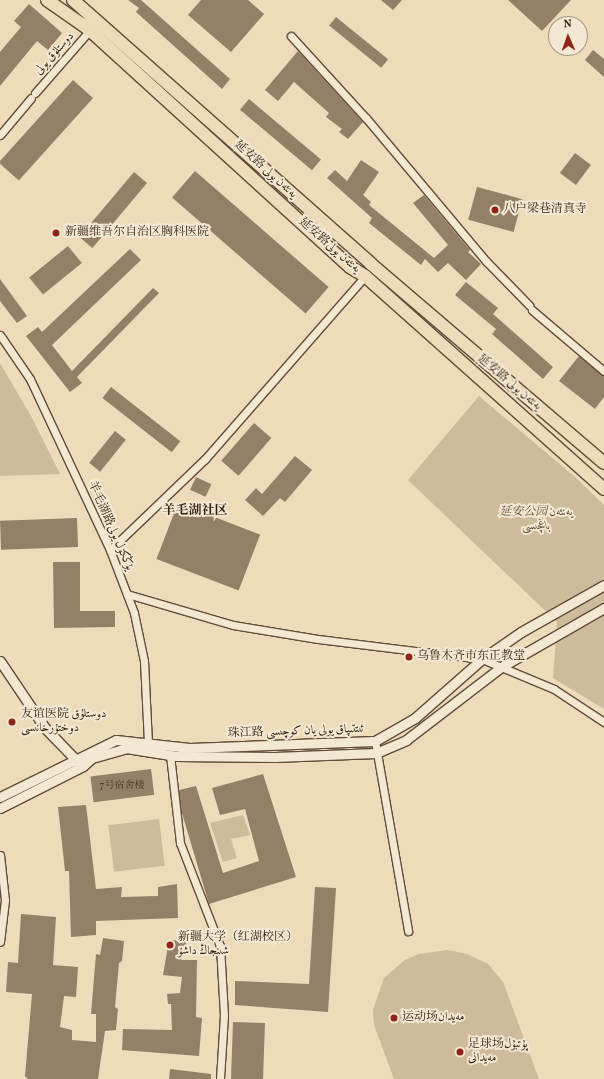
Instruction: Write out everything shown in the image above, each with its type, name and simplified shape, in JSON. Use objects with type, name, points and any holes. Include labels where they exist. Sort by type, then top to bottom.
[{"type":"main road","points":[[47,0],[90,30]]},
{"type":"main road","name":"延安路يەنئەن يولى","points":[[57,0],[350,267],[365,276],[604,489]]},
{"type":"main road","name":"延安路 يەنئەن يولى","points":[[73,0],[371,264],[604,463]]},
{"type":"street","name":"دوستلۇق يولى","points":[[0,135],[90,30]]},
{"type":"street","points":[[291,36],[366,118],[482,256],[530,307],[604,371]]},
{"type":"street","points":[[110,550],[205,459],[365,276]]},
{"type":"street","name":"羊毛湖路يۇڭكۆل يولى","points":[[0,335],[30,379],[110,550],[134,613],[144,661],[148,744]]},
{"type":"street","name":"珠江路 ئىتتىپاق يولى يان كوچىسى","points":[[0,808],[79,764],[116,740],[190,748],[375,742],[415,718],[482,659],[521,632],[604,585]]},
{"type":"street","points":[[127,594],[233,625],[318,639],[482,659],[554,689],[604,722]]},
{"type":"street","name":"珠江路 ئىتتىپاق يولى يان كوچىسى","points":[[0,797],[92,758],[126,748],[170,755],[275,757],[376,753],[406,740],[501,667],[604,608]]},
{"type":"street","points":[[0,661],[45,728],[79,764]]},
{"type":"street","points":[[375,742],[408,931]]},
{"type":"street","points":[[170,755],[180,843],[220,946],[224,1016],[220,1079]]},
{"type":"street","points":[[0,855],[5,900],[0,942]]},
{"type":"green space","points":[[0,363],[31,416],[60,474],[0,476]]},
{"type":"green space","name":"延安公园 يەنئەن باغچىسى","points":[[479,396],[575,477],[604,505],[604,709],[553,678],[557,622],[408,480]]},
{"type":"green space","points":[[243,815],[250,835],[231,839],[237,858],[223,862],[210,823]]},
{"type":"green space","points":[[159,819],[165,866],[114,872],[108,825]]},
{"type":"green space","points":[[448,950],[467,954],[488,964],[503,982],[539,1079],[394,1079],[374,1025],[373,1010],[384,978],[405,960],[419,954]]},
{"type":"building","points":[[128,0],[141,0],[230,79],[222,89],[136,12],[139,8]]},
{"type":"building","points":[[201,0],[248,0],[264,14],[231,52],[188,15]]},
{"type":"building","points":[[381,0],[402,0],[393,10]]},
{"type":"building","points":[[508,0],[571,0],[556,16],[548,16],[548,25],[542,31]]},
{"type":"building","points":[[29,4],[62,33],[48,50],[37,41],[0,86],[0,52],[21,27],[14,21]]},
{"type":"building","points":[[336,17],[388,59],[381,68],[329,26]]},
{"type":"building","points":[[593,50],[604,59],[604,77],[585,60]]},
{"type":"building","points":[[298,51],[363,122],[348,139],[339,132],[342,129],[326,117],[329,113],[294,82],[278,101],[265,90]]},
{"type":"building","points":[[73,80],[93,98],[19,181],[0,164],[0,161]]},
{"type":"building","points":[[249,99],[321,159],[312,170],[240,110]]},
{"type":"building","points":[[575,153],[591,165],[576,185],[560,173]]},
{"type":"building","points":[[361,160],[379,172],[363,195],[371,202],[369,205],[434,258],[448,245],[413,203],[424,195],[470,250],[468,252],[481,264],[466,280],[448,263],[438,272],[425,259],[421,265],[369,223],[372,218],[327,178],[335,170],[347,181]]},
{"type":"building","points":[[195,171],[329,287],[306,314],[172,197]]},
{"type":"building","points":[[134,172],[147,183],[92,248],[79,237]]},
{"type":"building","name":"八户梁巷清真寺","points":[[477,187],[522,199],[514,232],[468,220]]},
{"type":"building","points":[[68,246],[82,263],[43,295],[29,277]]},
{"type":"building","points":[[130,249],[141,260],[52,345],[72,371],[153,288],[159,293],[77,377],[82,383],[70,392],[26,336],[38,327],[42,332]]},
{"type":"building","points":[[0,279],[27,316],[17,323],[0,301]]},
{"type":"building","points":[[466,282],[498,308],[493,314],[553,367],[543,379],[492,334],[496,329],[455,295]]},
{"type":"building","points":[[579,356],[604,376],[604,397],[595,409],[559,381]]},
{"type":"building","points":[[111,387],[180,441],[172,452],[102,398]]},
{"type":"building","points":[[254,423],[271,438],[239,476],[221,461]]},
{"type":"building","points":[[115,431],[126,440],[100,472],[89,463]]},
{"type":"building","points":[[295,456],[312,470],[285,502],[280,498],[263,516],[245,500],[256,488],[262,494]]},
{"type":"building","points":[[196,477],[211,484],[205,497],[190,490]]},
{"type":"building","points":[[178,503],[260,535],[239,591],[156,559]]},
{"type":"building","points":[[77,518],[78,547],[1,550],[0,521]]},
{"type":"building","points":[[53,562],[80,562],[80,611],[115,611],[115,627],[54,628]]},
{"type":"building","points":[[151,769],[154,795],[94,802],[90,776]]},
{"type":"building","points":[[263,774],[296,877],[209,904],[181,810],[179,790],[196,786],[223,873],[259,861],[245,809],[220,815],[212,788]]},
{"type":"building","points":[[86,805],[96,889],[122,887],[121,897],[158,896],[158,887],[177,884],[178,918],[96,921],[96,935],[71,937],[69,871],[65,871],[58,807]]},
{"type":"building","points":[[315,887],[336,888],[328,1012],[235,1005],[235,981],[309,984]]},
{"type":"building","points":[[21,914],[56,917],[53,965],[78,967],[76,997],[64,996],[60,1027],[72,1030],[72,1040],[96,1042],[96,1014],[91,1014],[96,954],[100,955],[103,938],[124,941],[122,961],[119,963],[115,1007],[118,1009],[116,1030],[105,1031],[98,1079],[28,1079],[25,1076],[32,994],[6,992],[8,962],[18,963]]},
{"type":"building","points":[[169,940],[187,941],[181,960],[197,960],[196,1017],[202,1018],[199,1056],[122,1050],[123,1029],[172,1030],[171,1004],[168,1004],[167,994],[180,993],[182,977],[163,975]]},
{"type":"building","points":[[233,1022],[265,1023],[263,1079],[231,1079]]},
{"type":"building","points":[[170,1069],[211,1074],[211,1079],[169,1079]]},
{"type":"place","name":"八户梁巷清真寺","points":[[495,210]]},
{"type":"place","name":"新疆维吾尔自治区胸科医院","points":[[56,233]]},
{"type":"place","name":"乌鲁木齐市东正教堂","points":[[409,657]]},
{"type":"place","name":"友谊医院 دوستلۇق دوختۇرخانىسى","points":[[12,722]]},
{"type":"place","name":"新疆大学（红湖校区） شىنجاڭ داشۆ","points":[[170,945]]},
{"type":"place","name":"运动场مەيدان","points":[[394,1018]]},
{"type":"place","name":"足球场پۇتبۇل مەيدانى","points":[[460,1052]]},
{"type":"district","name":"羊毛湖社区","points":[[195,511]]}]
